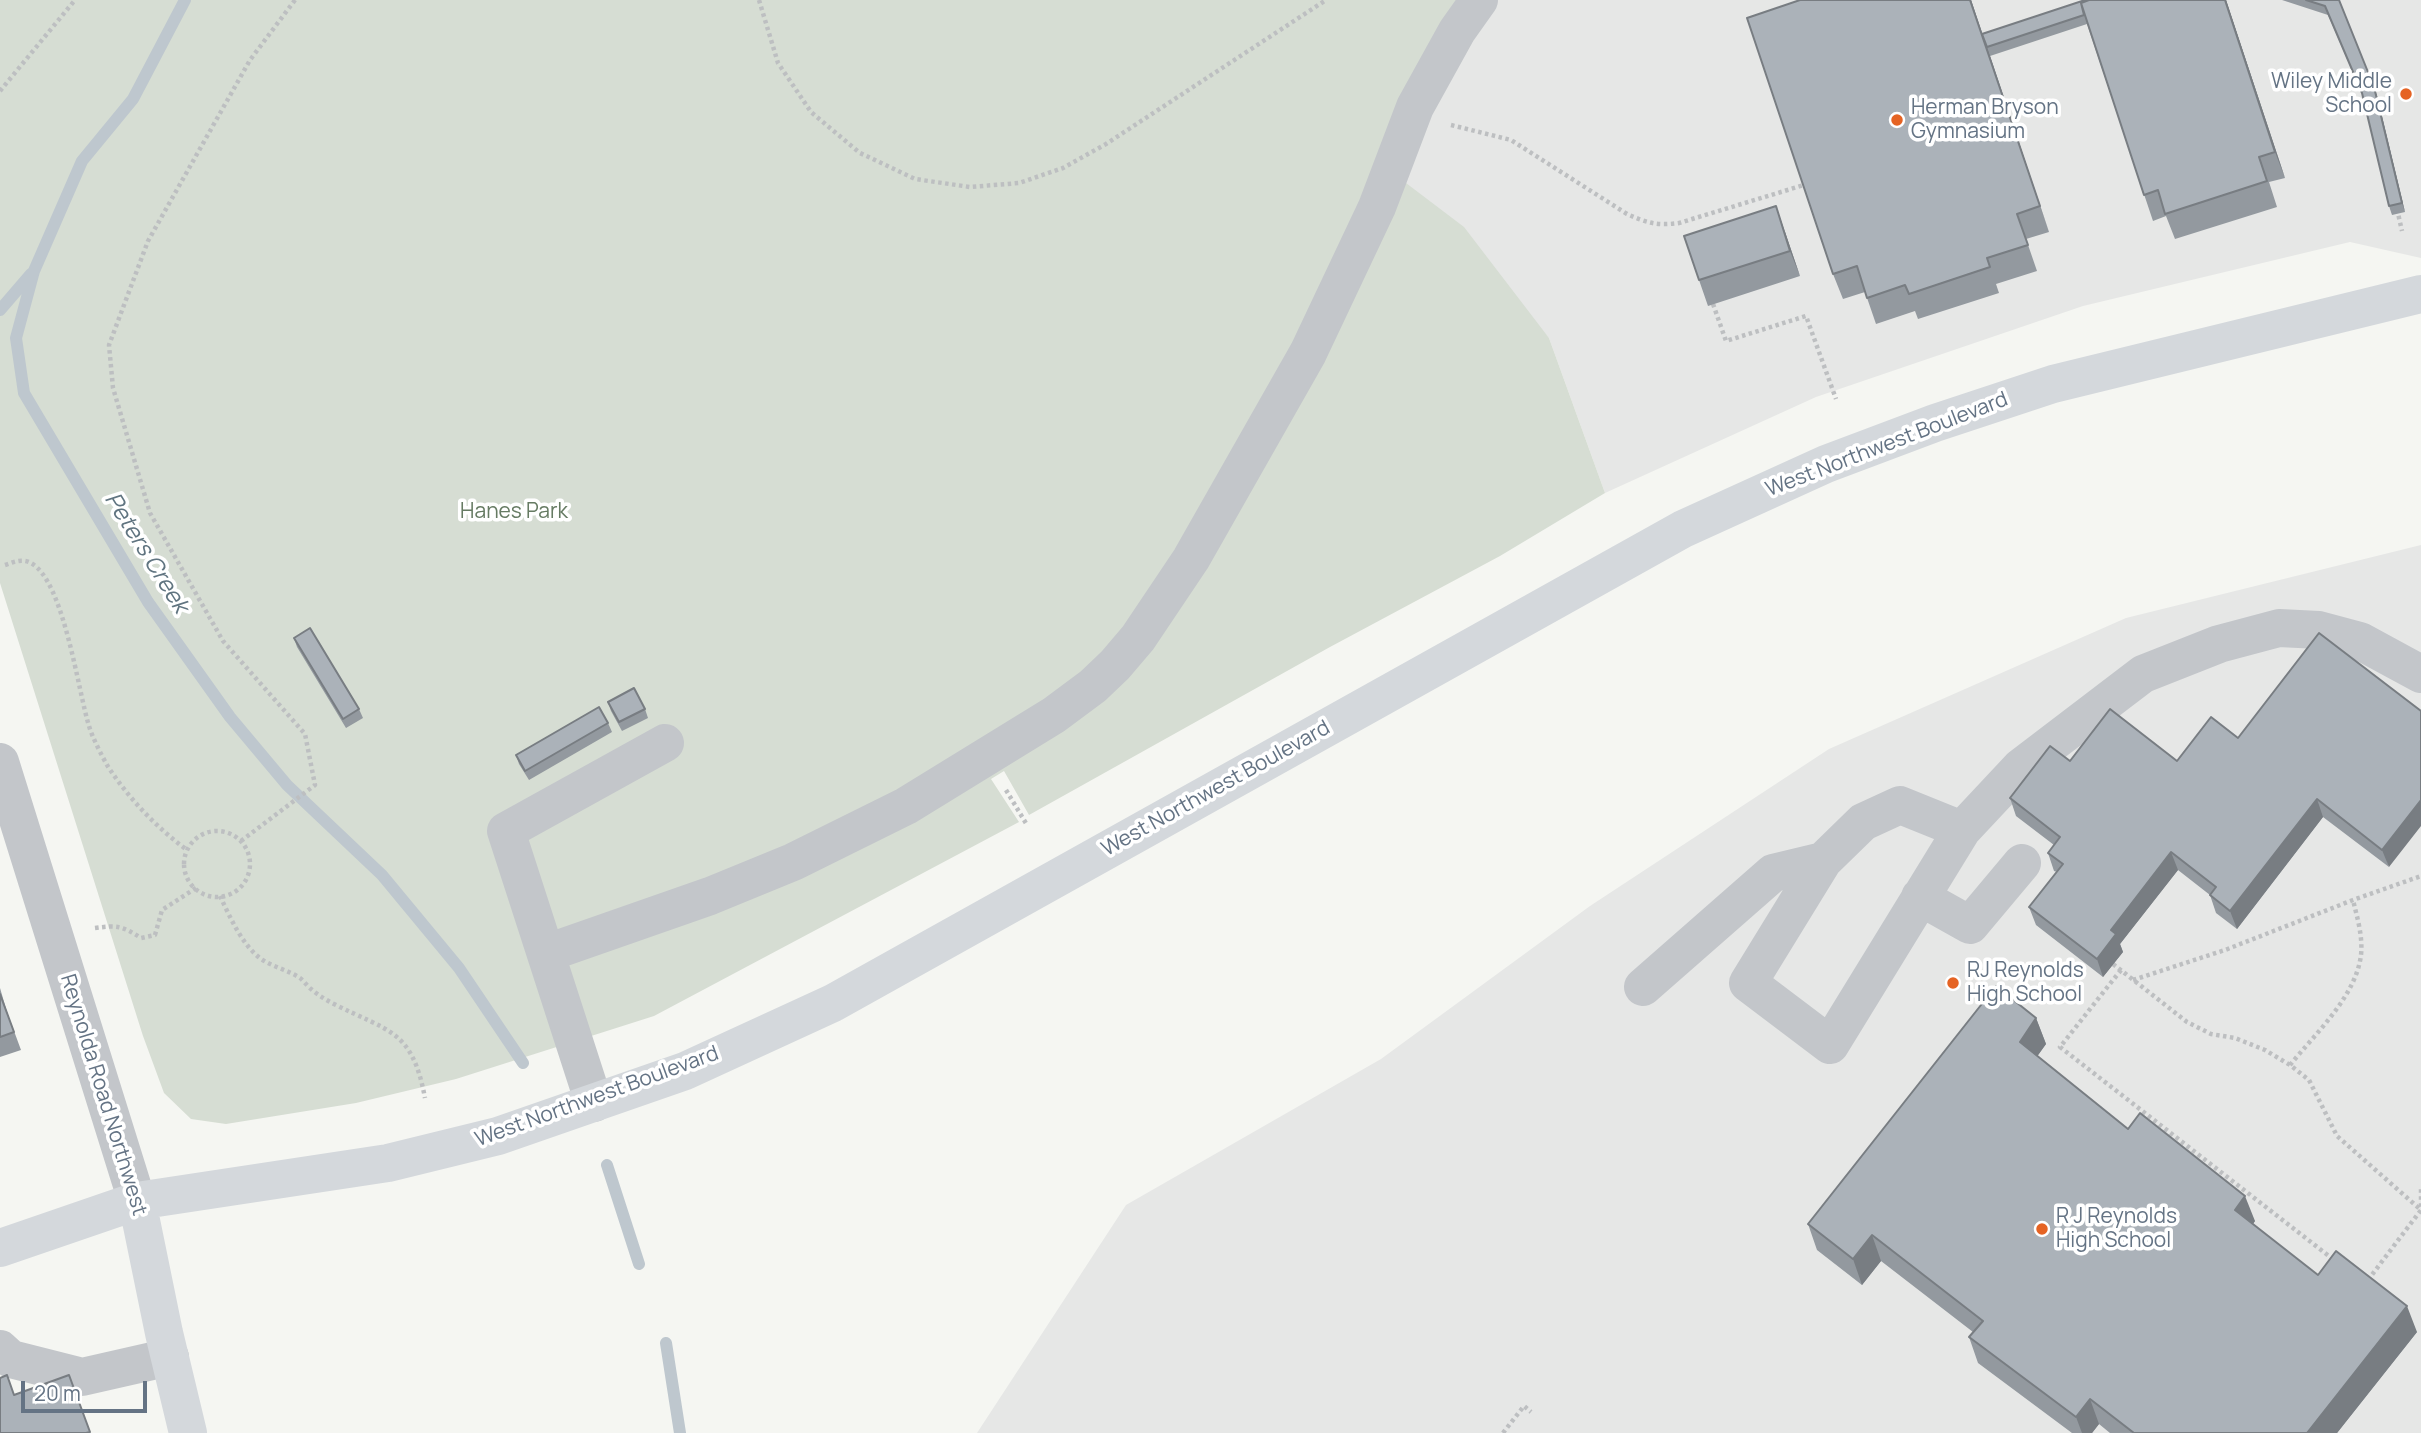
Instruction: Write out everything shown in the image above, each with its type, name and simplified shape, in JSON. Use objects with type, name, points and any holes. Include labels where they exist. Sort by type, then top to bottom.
[{"type":"main road","name":"West Northwest Boulevard","points":[[0,1248],[136,1200],[388,1164],[498,1136],[685,1071],[833,1003],[1683,529],[1826,464],[1935,423],[2053,384],[2421,294]]},
{"type":"main road","name":"Reynolda Road Northwest","points":[[136,1200],[188,1433]]},
{"type":"street","points":[[547,953],[710,896],[782,867],[906,806],[1054,715],[1093,686],[1115,665],[1146,628],[1191,559],[1308,353],[1377,208],[1412,115],[1457,30],[1479,0]]},
{"type":"street","points":[[1962,830],[1900,805],[1863,822],[1823,861],[1748,983],[1830,1045],[1962,830],[2021,767],[2143,674],[2219,644],[2279,628],[2319,630],[2360,641],[2421,674]]},
{"type":"street","points":[[594,1103],[506,831],[665,743]]},
{"type":"street","name":"Reynolda Road Northwest","points":[[0,762],[136,1200]]},
{"type":"street","points":[[1643,987],[1773,873],[1823,861]]},
{"type":"street","points":[[1920,897],[1970,925],[2022,863]]},
{"type":"street","points":[[0,1349],[11,1359],[82,1377],[170,1357]]},
{"type":"path","points":[[0,92],[75,0]]},
{"type":"path","points":[[241,841],[315,785],[306,734],[223,641],[150,513],[113,388],[109,345],[148,241],[250,60],[295,0]]},
{"type":"path","points":[[759,0],[778,63],[811,112],[860,153],[915,179],[970,187],[1019,184],[1063,168],[1106,144],[1326,0]]},
{"type":"path","points":[[1412,115],[1511,140],[1627,214],[1661,225],[1679,223],[1804,185]]},
{"type":"path","points":[[2395,201],[2402,231]]},
{"type":"path","points":[[1713,304],[1726,341],[1806,316],[1836,399]]},
{"type":"path","points":[[5,565],[20,560],[29,562],[38,569],[64,620],[90,729],[108,765],[146,815],[187,850]]},
{"type":"path","points":[[210,831],[221,831],[232,834],[241,841],[247,849],[250,870],[240,888],[231,894],[209,896],[196,888],[184,865],[187,850],[200,836],[210,831]]},
{"type":"path","points":[[2133,980],[2225,950],[2421,876]]},
{"type":"path","points":[[95,928],[114,925],[141,938],[155,935],[162,910],[196,888]]},
{"type":"path","points":[[220,896],[232,923],[261,959],[301,978],[312,991],[383,1026],[401,1039],[412,1055],[425,1097]]},
{"type":"path","points":[[2290,1065],[2349,992],[2357,975],[2361,952],[2360,928],[2353,900]]},
{"type":"path","points":[[2113,964],[2187,1021],[2211,1034],[2235,1038],[2265,1050],[2309,1080],[2337,1136],[2421,1210]]},
{"type":"path","points":[[2121,970],[2060,1047],[2343,1267]]},
{"type":"path","points":[[2365,1284],[2421,1210],[2421,1188]]},
{"type":"path","points":[[1503,1433],[1524,1406],[1531,1412]]},
{"type":"shaded area","points":[[1497,0],[2421,0],[2421,258],[2350,242],[2083,306],[1816,397],[1605,493],[1549,338],[1402,180],[1423,126]]},
{"type":"shaded area","name":"RJ Reynolds High School","points":[[2421,545],[2421,1433],[977,1433],[1126,1205],[1381,1059],[1590,906],[1829,749],[2126,618]]},
{"type":"green space","name":"Hanes Park","points":[[0,0],[1497,0],[1423,126],[1402,180],[1464,227],[1549,338],[1605,493],[1500,556],[1330,647],[1029,815],[1004,771],[991,779],[1019,822],[654,1016],[456,1079],[356,1103],[226,1124],[191,1119],[164,1093],[143,1036],[0,583]]},
{"type":"building","name":"Herman Bryson Gymnasium","points":[[1800,0],[1970,0],[2040,206],[2017,214],[2028,245],[1987,258],[1990,267],[1909,294],[1905,285],[1867,298],[1857,266],[1833,274],[1747,18]]},
{"type":"building","points":[[2089,0],[2081,3],[2084,15],[1987,47],[1982,34]]},
{"type":"building","points":[[2089,0],[2225,0],[2275,152],[2259,157],[2267,181],[2165,214],[2158,190],[2144,195],[2081,3]]},
{"type":"building","points":[[2306,0],[2339,0],[2374,87],[2402,203],[2389,206],[2362,93],[2325,6]]},
{"type":"building","points":[[1776,206],[1790,251],[1699,280],[1684,236]]},
{"type":"building","points":[[310,628],[359,709],[343,719],[294,638]]},
{"type":"building","points":[[2319,633],[2421,711],[2421,800],[2382,850],[2317,799],[2230,911],[2210,895],[2216,887],[2171,852],[2111,930],[2116,934],[2097,959],[2029,907],[2063,864],[2048,853],[2060,837],[2010,798],[2050,746],[2070,761],[2110,709],[2177,761],[2211,717],[2238,738]]},
{"type":"building","points":[[634,688],[645,709],[619,722],[608,702]]},
{"type":"building","points":[[599,707],[608,723],[525,771],[516,755]]},
{"type":"building","name":"R J Reynolds High School","points":[[1996,986],[2036,1018],[2020,1042],[2128,1129],[2140,1113],[2245,1196],[2235,1210],[2318,1275],[2336,1251],[2407,1306],[2307,1433],[2134,1433],[2090,1399],[2076,1417],[1969,1337],[1983,1321],[1872,1235],[1853,1259],[1808,1224]]},
{"type":"building","points":[[0,994],[14,1032],[0,1037]]},
{"type":"building","points":[[7,1375],[14,1395],[69,1375],[90,1432],[0,1433],[0,1378]]},
{"type":"waterway","name":"Peters Creek","points":[[185,0],[133,99],[82,161],[34,271],[16,338],[24,393],[148,602],[230,717],[287,785],[382,875],[459,968],[523,1063]]},
{"type":"waterway","points":[[0,310],[31,274]]},
{"type":"waterway","name":"Peters Creek","points":[[607,1165],[639,1264]]},
{"type":"waterway","name":"Peters Creek","points":[[666,1343],[680,1433]]},
{"type":"place","name":"Wiley Middle School","points":[[2406,94]]},
{"type":"place","name":"Herman Bryson Gymnasium","points":[[1897,120]]},
{"type":"place","name":"RJ Reynolds High School","points":[[1953,983]]},
{"type":"place","name":"R J Reynolds High School","points":[[2042,1229]]}]
